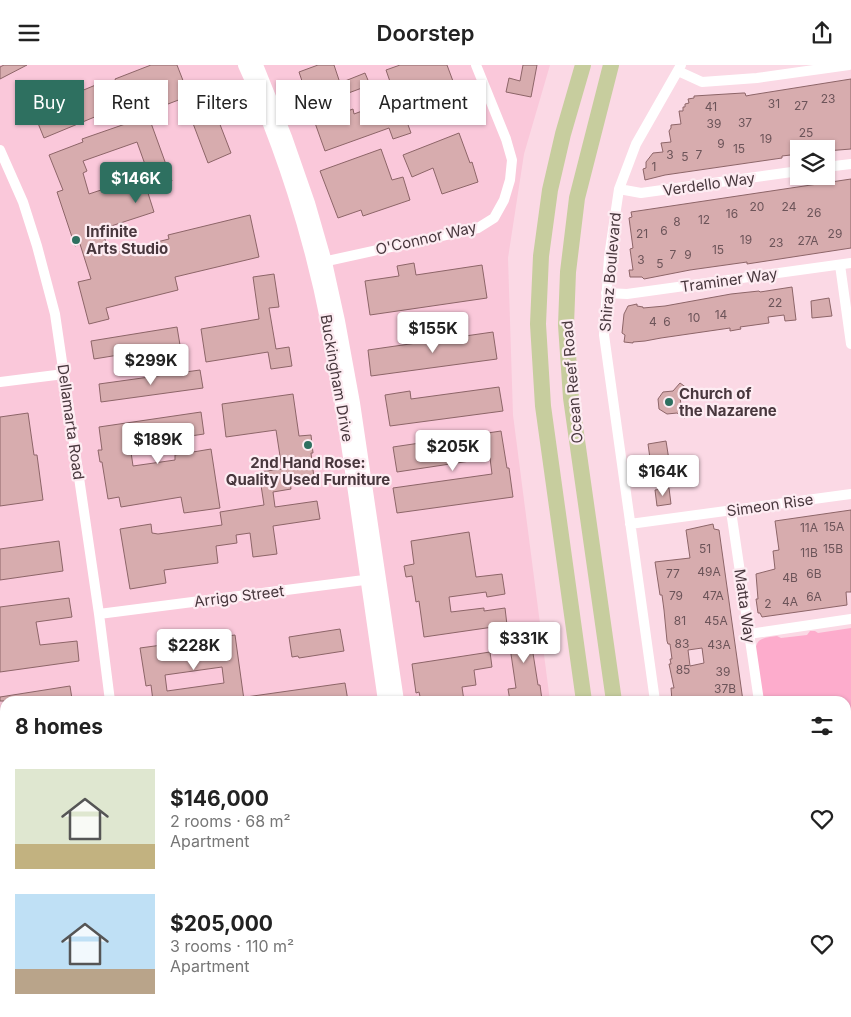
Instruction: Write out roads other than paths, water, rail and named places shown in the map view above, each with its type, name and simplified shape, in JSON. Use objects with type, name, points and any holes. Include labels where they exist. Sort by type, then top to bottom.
[{"type":"main road","name":"Ocean Reef Road","points":[[583,65],[563,134],[550,191],[541,256],[538,324],[542,406],[583,696]]},
{"type":"main road","name":"Ocean Reef Road","points":[[611,65],[577,198],[568,272],[566,325],[570,398],[613,696]]},
{"type":"street","name":"Buckingham Drive","points":[[244,65],[276,140],[298,207],[320,263],[338,321],[353,403],[385,696]]},
{"type":"street","name":"Buckingham Drive","points":[[256,65],[285,137],[308,203],[320,263]]},
{"type":"street","name":"O'Connor Way","points":[[320,263],[478,228],[494,218],[504,201],[510,179],[512,160],[506,139],[476,65]]},
{"type":"street","points":[[679,68],[702,82],[757,78],[849,65]]},
{"type":"street","name":"Shiraz Boulevard","points":[[654,696],[604,335],[609,257],[619,189],[636,144],[679,68]]},
{"type":"street","name":"Dellamarta Road","points":[[0,150],[23,202],[55,314],[100,614],[109,696]]},
{"type":"street","points":[[835,166],[851,164]]},
{"type":"street","name":"Verdello Way","points":[[619,189],[641,193],[790,172]]},
{"type":"street","points":[[846,264],[851,344]]},
{"type":"street","name":"Traminer Way","points":[[606,293],[626,294],[846,264]]},
{"type":"street","points":[[0,383],[64,374]]},
{"type":"street","name":"Simeon Rise","points":[[630,525],[851,495]]},
{"type":"street","name":"Matta Way","points":[[731,511],[758,696]]},
{"type":"street","name":"Buckingham Drive","points":[[373,579],[396,696]]},
{"type":"street","name":"Arrigo Street","points":[[100,614],[373,579]]},
{"type":"street","points":[[749,634],[851,619]]},
{"type":"place","name":"Infinite Arts Studio","points":[[76,240]]},
{"type":"place","name":"Church of the Nazarene","points":[[669,402]]},
{"type":"place","name":"2nd Hand Rose: Quality Used Furniture","points":[[308,445]]}]
